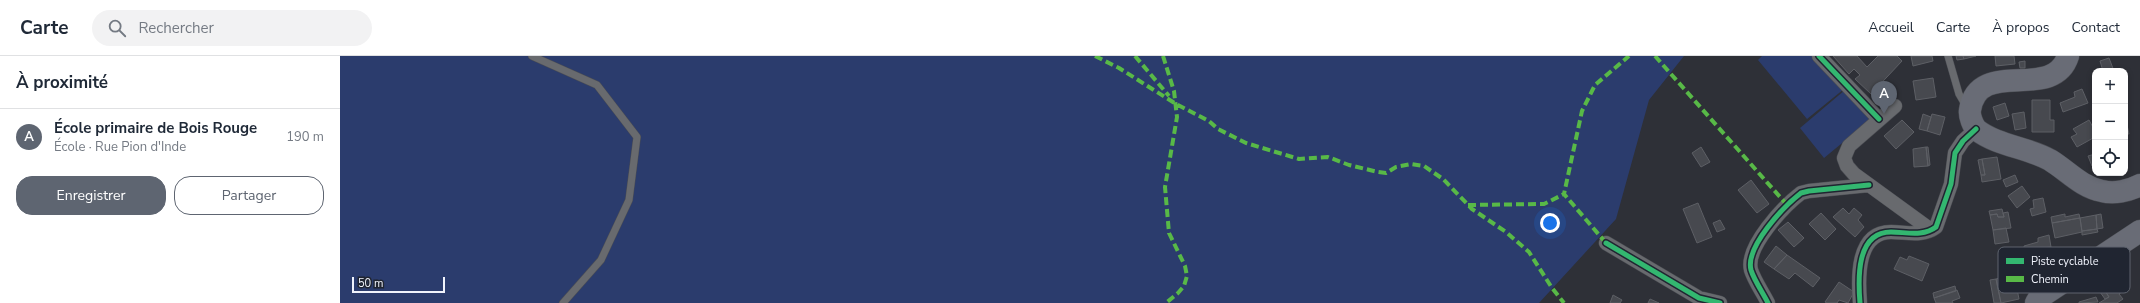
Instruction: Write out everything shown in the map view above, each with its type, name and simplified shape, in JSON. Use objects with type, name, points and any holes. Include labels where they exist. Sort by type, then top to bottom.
[{"type":"main road","points":[[2068,56],[2066,64],[2056,74],[2024,80],[1998,80],[1983,87],[1973,99],[1973,120],[1986,135],[2049,160],[2085,186],[2102,191],[2118,192],[2140,185]]},
{"type":"main road","points":[[2116,247],[2140,231]]},
{"type":"main road","points":[[2036,303],[2039,298],[2047,293]]},
{"type":"street","points":[[1819,56],[1879,119]]},
{"type":"street","points":[[1895,106],[1849,146],[1844,158],[1847,166],[1854,174],[1931,230]]},
{"type":"street","points":[[1860,303],[1859,269],[1863,253],[1871,240],[1881,233],[1925,233],[1931,230],[1940,220],[1951,184],[1955,153],[1963,141],[1973,120]]},
{"type":"street","points":[[1764,302],[1751,271],[1750,261],[1751,255],[1765,231],[1801,193],[1869,185]]},
{"type":"street","points":[[1606,243],[1699,298],[1720,303]]},
{"type":"lane","points":[[532,56],[597,85],[638,137],[629,200],[601,260],[563,303]]},
{"type":"lane","points":[[1948,56],[1959,94],[1973,120]]},
{"type":"shaded area","points":[[340,56],[1684,56],[1649,100],[1616,219],[1539,303],[340,303]]},
{"type":"shaded area","points":[[1762,56],[1817,56],[1844,89],[1807,119],[1758,60]]},
{"type":"shaded area","points":[[1845,90],[1870,120],[1824,158],[1800,128]]},
{"type":"building","points":[[1833,56],[1857,56],[1867,67],[1878,56],[1897,56],[1902,61],[1871,94],[1855,79],[1860,75],[1854,69],[1849,74]]},
{"type":"building","points":[[1911,56],[1932,56],[1933,61],[1913,66]]},
{"type":"building","points":[[1956,56],[1963,56],[1964,59],[1957,60]]},
{"type":"building","points":[[1963,56],[1976,56],[1964,59]]},
{"type":"building","points":[[1995,56],[2014,56],[2015,64],[1996,66]]},
{"type":"building","points":[[2109,58],[2113,68],[2102,68],[2100,61]]},
{"type":"building","points":[[2025,61],[2025,68],[2020,68],[2019,62]]},
{"type":"building","points":[[1933,78],[1936,97],[1916,100],[1913,81]]},
{"type":"building","points":[[2082,89],[2088,103],[2063,112],[2060,103],[2075,97],[2074,92]]},
{"type":"building","points":[[2032,100],[2050,100],[2050,120],[2054,120],[2054,132],[2032,132]]},
{"type":"building","points":[[2005,103],[2009,116],[1997,120],[1993,107]]},
{"type":"building","points":[[2024,112],[2026,128],[2015,130],[2012,114]]},
{"type":"building","points":[[1923,114],[1931,117],[1927,131],[1919,129]]},
{"type":"building","points":[[1932,114],[1945,117],[1940,135],[1927,131]]},
{"type":"building","points":[[1902,120],[1914,132],[1896,149],[1884,136]]},
{"type":"building","points":[[2089,120],[2092,126],[2092,139],[2077,147],[2071,137],[2077,134],[2073,129]]},
{"type":"building","points":[[1701,147],[1710,162],[1701,167],[1692,153]]},
{"type":"building","points":[[1926,147],[1928,147],[1930,165],[1928,166]]},
{"type":"building","points":[[1926,147],[1928,166],[1914,167],[1913,149]]},
{"type":"building","points":[[2092,155],[2092,166],[2088,156]]},
{"type":"building","points":[[1997,157],[2001,179],[1982,182],[1981,175],[1985,175],[1982,159]]},
{"type":"building","points":[[1982,159],[1985,175],[1981,175],[1978,160]]},
{"type":"building","points":[[2015,175],[2018,182],[2006,187],[2003,180]]},
{"type":"building","points":[[1751,180],[1769,204],[1757,213],[1738,190]]},
{"type":"building","points":[[2022,186],[2030,197],[2017,208],[2008,196]]},
{"type":"building","points":[[2043,198],[2046,212],[2032,216],[2030,209],[2034,208],[2033,200]]},
{"type":"building","points":[[1698,203],[1712,237],[1697,243],[1683,209]]},
{"type":"building","points":[[1843,208],[1849,214],[1854,208],[1862,215],[1858,220],[1864,227],[1855,237],[1833,217]]},
{"type":"building","points":[[2002,209],[2004,217],[1998,217],[1997,214],[1990,215],[1989,211]]},
{"type":"building","points":[[2008,212],[2011,228],[1993,230],[1990,215],[1997,214],[1998,217],[2004,217],[2003,213]]},
{"type":"building","points":[[1821,213],[1836,229],[1825,240],[1809,224]]},
{"type":"building","points":[[2065,214],[2065,217],[2079,214],[2080,218],[2052,223],[2051,217]]},
{"type":"building","points":[[2101,214],[2103,228],[2097,229],[2096,215]]},
{"type":"building","points":[[2096,215],[2097,229],[2082,231],[2080,218]]},
{"type":"building","points":[[2080,218],[2082,232],[2055,238],[2052,223]]},
{"type":"building","points":[[1720,220],[1725,229],[1717,232],[1713,223]]},
{"type":"building","points":[[1788,222],[1804,238],[1794,247],[1778,230]]},
{"type":"building","points":[[2006,228],[2009,242],[1995,244],[1993,230]]},
{"type":"building","points":[[2097,229],[2098,232],[2082,235],[2082,231]]},
{"type":"building","points":[[2049,235],[2051,247],[2024,247],[2038,242],[2038,238]]},
{"type":"building","points":[[1776,246],[1787,255],[1774,269],[1764,262]]},
{"type":"building","points":[[1787,255],[1820,278],[1813,287],[1795,273],[1789,279],[1774,269]]},
{"type":"building","points":[[1909,256],[1929,264],[1922,281],[1894,269],[1900,257],[1907,260]]},
{"type":"building","points":[[1998,278],[1998,289],[1996,279]]},
{"type":"building","points":[[1996,279],[2001,303],[1994,303],[1990,280]]},
{"type":"building","points":[[1839,282],[1854,292],[1848,303],[1839,300],[1837,303],[1825,302]]},
{"type":"building","points":[[1955,286],[1956,291],[1934,298],[1933,293]]},
{"type":"building","points":[[1957,290],[1960,298],[1952,301],[1953,303],[1936,303],[1934,298]]},
{"type":"building","points":[[1999,293],[2018,293],[2019,299],[2001,303]]},
{"type":"building","points":[[2101,293],[2106,293],[2109,297],[2105,299]]},
{"type":"building","points":[[2106,293],[2120,293],[2119,294],[2123,299],[2117,303],[2099,303],[2109,297]]},
{"type":"building","points":[[1613,295],[1622,300],[1620,303],[1610,303]]},
{"type":"building","points":[[2096,297],[2098,302],[2079,303],[2079,302]]},
{"type":"building","points":[[1650,299],[1659,303],[1648,303]]},
{"type":"marked path","points":[[1095,56],[1119,68],[1176,104],[1209,121],[1218,129],[1246,143],[1299,159],[1328,157],[1349,165],[1378,172],[1386,173],[1396,167],[1411,164],[1424,166],[1443,179],[1472,209],[1506,232],[1529,252],[1552,288],[1564,303]]},
{"type":"marked path","points":[[1135,56],[1169,96]]},
{"type":"marked path","points":[[1163,56],[1174,91],[1177,117],[1165,187],[1169,233],[1185,266],[1187,276],[1184,286],[1166,303]]},
{"type":"marked path","points":[[1606,243],[1564,194],[1582,111],[1595,85],[1629,56]]},
{"type":"marked path","points":[[1655,56],[1788,206]]},
{"type":"marked path","points":[[1468,205],[1544,204],[1564,194]]},
{"type":"cycle path","points":[[1819,56],[1879,119]]},
{"type":"cycle path","points":[[1860,303],[1860,270],[1865,248],[1871,240],[1880,234],[1891,232],[1920,233],[1936,227],[1951,184],[1955,153],[1963,141],[1976,129]]},
{"type":"cycle path","points":[[1768,303],[1752,274],[1751,261],[1754,250],[1760,239],[1776,217],[1801,193],[1869,185]]},
{"type":"cycle path","points":[[1606,243],[1699,298],[1720,303]]},
{"type":"place","name":"École primaire de Bois Rouge","points":[[1884,114]]}]
